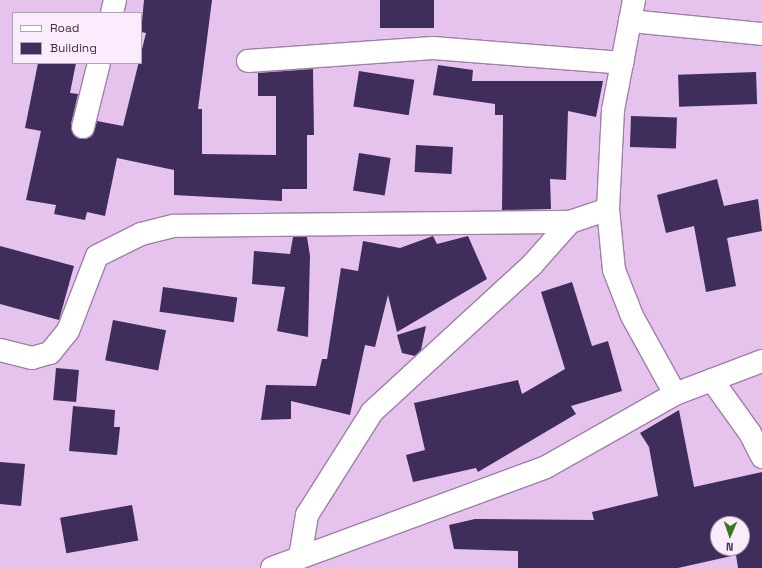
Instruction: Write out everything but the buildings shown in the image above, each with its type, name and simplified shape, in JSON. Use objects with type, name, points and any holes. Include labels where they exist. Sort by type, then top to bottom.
[{"type":"street","points":[[112,12],[115,0]]},
{"type":"street","points":[[634,0],[613,110],[608,209],[614,270],[632,316],[675,394]]},
{"type":"street","points":[[630,21],[762,34]]},
{"type":"street","points":[[248,61],[432,48],[622,64]]},
{"type":"street","points":[[83,127],[99,64]]},
{"type":"street","points":[[0,350],[32,358],[50,353],[68,331],[97,256],[148,232],[174,226],[570,222],[608,209]]},
{"type":"street","points":[[300,557],[307,515],[372,412],[531,266],[570,222]]},
{"type":"street","points":[[272,568],[546,466],[675,394],[762,361]]},
{"type":"street","points":[[712,380],[750,433],[762,457]]}]
